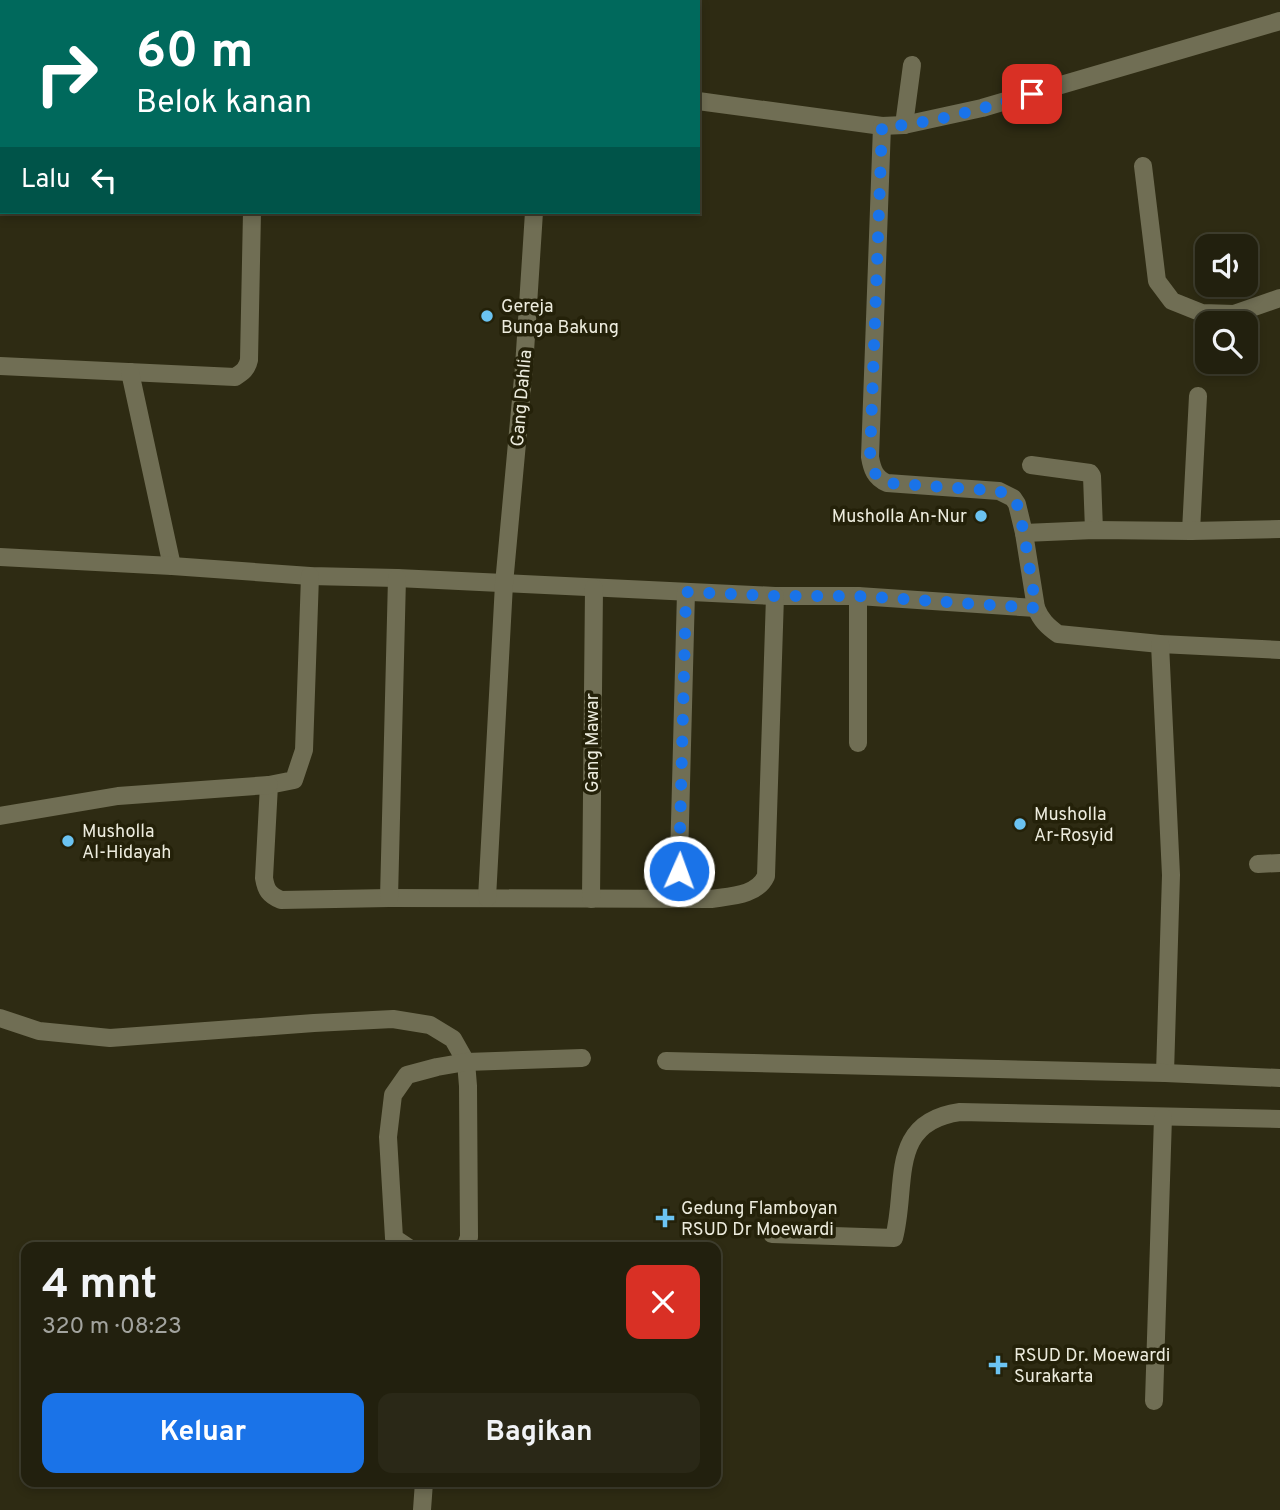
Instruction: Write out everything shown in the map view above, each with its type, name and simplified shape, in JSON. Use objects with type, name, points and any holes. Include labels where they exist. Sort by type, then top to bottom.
[{"type":"street","points":[[700,101],[882,127],[904,125],[982,108],[1280,21]]},
{"type":"street","points":[[904,125],[912,65]]},
{"type":"street","points":[[882,127],[870,457],[880,480],[887,483],[999,491],[1013,498],[1024,533],[1036,608],[1040,618],[1058,634],[1160,644],[1280,650]]},
{"type":"street","points":[[1143,166],[1157,281],[1172,301],[1202,313],[1234,314],[1280,298]]},
{"type":"street","points":[[0,366],[234,377],[247,369],[250,360],[252,214]]},
{"type":"street","name":"Gang Dahlia","points":[[487,898],[505,584],[534,214]]},
{"type":"street","points":[[130,372],[172,566]]},
{"type":"street","points":[[1191,531],[1198,396]]},
{"type":"street","points":[[1031,465],[1090,472],[1094,530]]},
{"type":"street","points":[[1024,533],[1280,529]]},
{"type":"street","points":[[0,557],[310,576],[775,596],[858,596],[1036,608]]},
{"type":"street","points":[[0,816],[118,796],[269,785],[294,780],[304,750],[310,576]]},
{"type":"street","points":[[389,898],[397,578]]},
{"type":"street","name":"Gang Mawar","points":[[591,899],[594,588]]},
{"type":"street","points":[[678,899],[686,592]]},
{"type":"street","points":[[269,785],[264,878],[270,896],[281,900],[711,899],[755,890],[766,876],[775,596]]},
{"type":"street","points":[[858,596],[858,743]]},
{"type":"street","points":[[1160,644],[1171,875],[1165,1073]]},
{"type":"street","points":[[1258,864],[1280,863]]},
{"type":"street","points":[[0,1018],[38,1031],[110,1038],[393,1018],[430,1025],[453,1039],[466,1062],[467,1242]]},
{"type":"street","points":[[400,1242],[394,1238],[388,1137],[393,1095],[407,1075],[437,1066],[466,1062],[582,1058]]},
{"type":"street","points":[[666,1061],[1280,1078]]},
{"type":"street","points":[[772,1234],[894,1238],[905,1158],[910,1141],[918,1129],[946,1114],[960,1112],[1280,1119]]},
{"type":"street","points":[[1154,1401],[1163,1117]]},
{"type":"street","points":[[422,1510],[424,1487]]},
{"type":"place","name":"Gereja Bunga Bakung","points":[[487,316]]},
{"type":"place","name":"Musholla An-Nur","points":[[981,516]]},
{"type":"place","name":"Musholla Ar-Rosyid","points":[[1020,824]]},
{"type":"place","name":"Musholla Al-Hidayah","points":[[68,841]]},
{"type":"place","name":"Gedung Flamboyan RSUD Dr Moewardi","points":[[665,1218]]},
{"type":"place","name":"RSUD Dr. Moewardi Surakarta","points":[[998,1365]]},
{"type":"route","points":[[679,871],[686,592],[858,596],[1036,608],[1024,533],[1013,498],[999,491],[887,483],[875,474],[870,457],[882,127],[927,121],[1032,94]]}]
